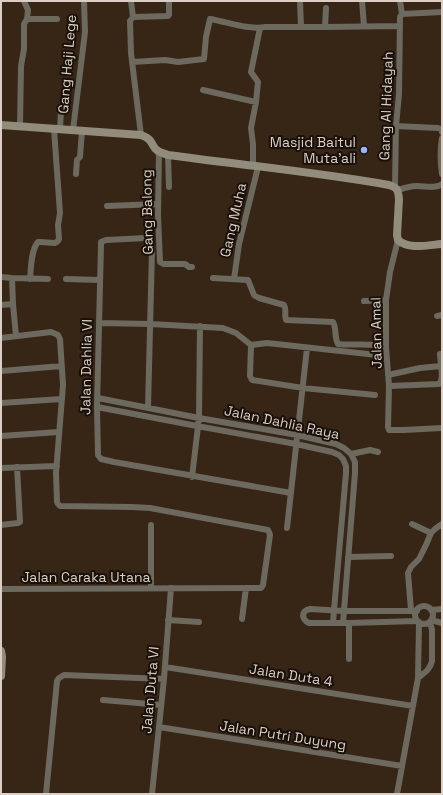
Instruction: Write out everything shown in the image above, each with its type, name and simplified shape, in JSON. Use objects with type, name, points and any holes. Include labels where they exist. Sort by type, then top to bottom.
[{"type":"street","points":[[20,126],[21,66],[24,49],[24,24],[27,19],[28,10],[24,1]]},
{"type":"street","name":"Gang Haji Lege","points":[[73,130],[85,32],[84,1]]},
{"type":"street","points":[[131,1],[133,17],[130,21],[131,53],[141,136]]},
{"type":"street","points":[[133,17],[168,16],[169,1]]},
{"type":"street","points":[[300,1],[301,27]]},
{"type":"street","points":[[362,1],[364,26]]},
{"type":"street","name":"Gang Al Hidayah","points":[[396,188],[396,126],[399,94],[400,17],[402,14],[400,1]]},
{"type":"street","points":[[325,27],[326,8]]},
{"type":"street","points":[[402,14],[442,12]]},
{"type":"street","points":[[132,62],[165,60],[178,62],[204,59],[206,37],[210,18],[239,26],[260,28],[400,26]]},
{"type":"street","points":[[27,19],[57,19]]},
{"type":"street","name":"Gang Muha","points":[[234,280],[238,244],[255,167],[251,128],[258,82],[252,72],[260,28]]},
{"type":"street","points":[[203,90],[256,102]]},
{"type":"street","points":[[30,278],[36,244],[38,242],[55,243],[58,241],[60,213],[57,129],[61,110]]},
{"type":"street","points":[[1,125],[141,136],[152,141],[158,151],[168,155],[365,181],[396,188],[416,186],[438,187],[442,184]]},
{"type":"street","points":[[396,126],[438,128],[441,129],[442,132]]},
{"type":"street","points":[[76,174],[77,160],[80,157],[82,131]]},
{"type":"street","points":[[442,138],[440,148],[442,174]]},
{"type":"street","name":"Gang Balong","points":[[158,151],[160,262],[164,264],[185,264],[192,267]]},
{"type":"street","points":[[168,155],[170,187]]},
{"type":"street","points":[[396,188],[399,199],[397,235],[400,243],[416,246],[442,244]]},
{"type":"street","points":[[107,206],[158,204]]},
{"type":"street","name":"Jalan Dahlia VI","points":[[150,324],[152,250],[149,240],[146,238],[106,240],[102,242],[97,407],[98,455],[100,459],[192,476]]},
{"type":"street","name":"Jalan Amal","points":[[398,240],[390,272],[386,300],[386,347],[389,386],[388,426],[390,430],[442,428]]},
{"type":"street","points":[[1,277],[48,279]]},
{"type":"street","points":[[12,278],[16,336]]},
{"type":"street","points":[[213,278],[248,280],[254,295],[259,298],[284,305],[286,310],[286,320],[333,322],[338,344],[364,344],[386,347]]},
{"type":"street","points":[[66,279],[100,280]]},
{"type":"street","points":[[364,301],[386,300]]},
{"type":"street","points":[[1,305],[13,304]]},
{"type":"street","points":[[100,323],[223,328],[241,336],[251,345],[267,343],[377,355]]},
{"type":"street","points":[[148,408],[150,324]]},
{"type":"street","points":[[200,326],[199,418],[192,476],[291,494]]},
{"type":"street","points":[[1,338],[51,332],[58,335],[60,339],[63,386],[57,466],[1,468]]},
{"type":"street","points":[[251,345],[250,376],[252,380],[303,388],[375,395]]},
{"type":"street","points":[[287,528],[308,348]]},
{"type":"street","points":[[389,386],[436,385],[441,383],[440,354],[442,354]]},
{"type":"street","points":[[1,370],[62,366]]},
{"type":"street","points":[[388,375],[420,368],[441,366]]},
{"type":"street","name":"Jalan Dahlia Raya","points":[[98,398],[199,418],[297,435],[336,444],[351,454],[354,462],[355,473],[344,611],[349,660]]},
{"type":"street","points":[[1,403],[62,399]]},
{"type":"street","name":"Jalan Dahlia Raya","points":[[97,407],[296,444],[339,455],[343,459],[346,466],[346,473],[333,623]]},
{"type":"street","points":[[1,436],[59,432]]},
{"type":"street","points":[[351,454],[370,450],[378,452]]},
{"type":"street","name":"Jalan Caraka Utana","points":[[1,589],[263,587],[270,535],[268,530],[150,508],[60,506],[57,502],[57,466]]},
{"type":"street","points":[[1,526],[20,522],[18,467]]},
{"type":"street","points":[[412,524],[431,533]]},
{"type":"street","points":[[397,794],[418,678],[418,622],[414,610],[408,573],[411,567],[419,559],[431,533],[442,524]]},
{"type":"street","points":[[151,525],[151,588]]},
{"type":"street","points":[[348,557],[391,556]]},
{"type":"street","name":"Jalan Duta VI","points":[[152,794],[164,679],[171,588]]},
{"type":"street","points":[[242,619],[246,588]]},
{"type":"street","points":[[442,610],[431,610],[425,607],[414,610],[344,611],[310,609],[304,612],[303,617],[305,621],[309,623],[418,622],[424,624],[431,621],[442,623]]},
{"type":"street","points":[[418,678],[428,670],[432,661],[431,621],[433,616],[431,610]]},
{"type":"street","points":[[168,620],[199,622]]},
{"type":"street","points":[[1,651],[1,676]]},
{"type":"street","name":"Jalan Duta 4","points":[[165,667],[413,704]]},
{"type":"street","points":[[46,794],[57,681],[59,678],[64,675],[164,679]]},
{"type":"street","points":[[104,700],[161,705]]},
{"type":"street","name":"Jalan Putri Duyung","points":[[159,727],[402,766]]},
{"type":"place","name":"Masjid Baitul Muta'ali","points":[[364,150]]}]
